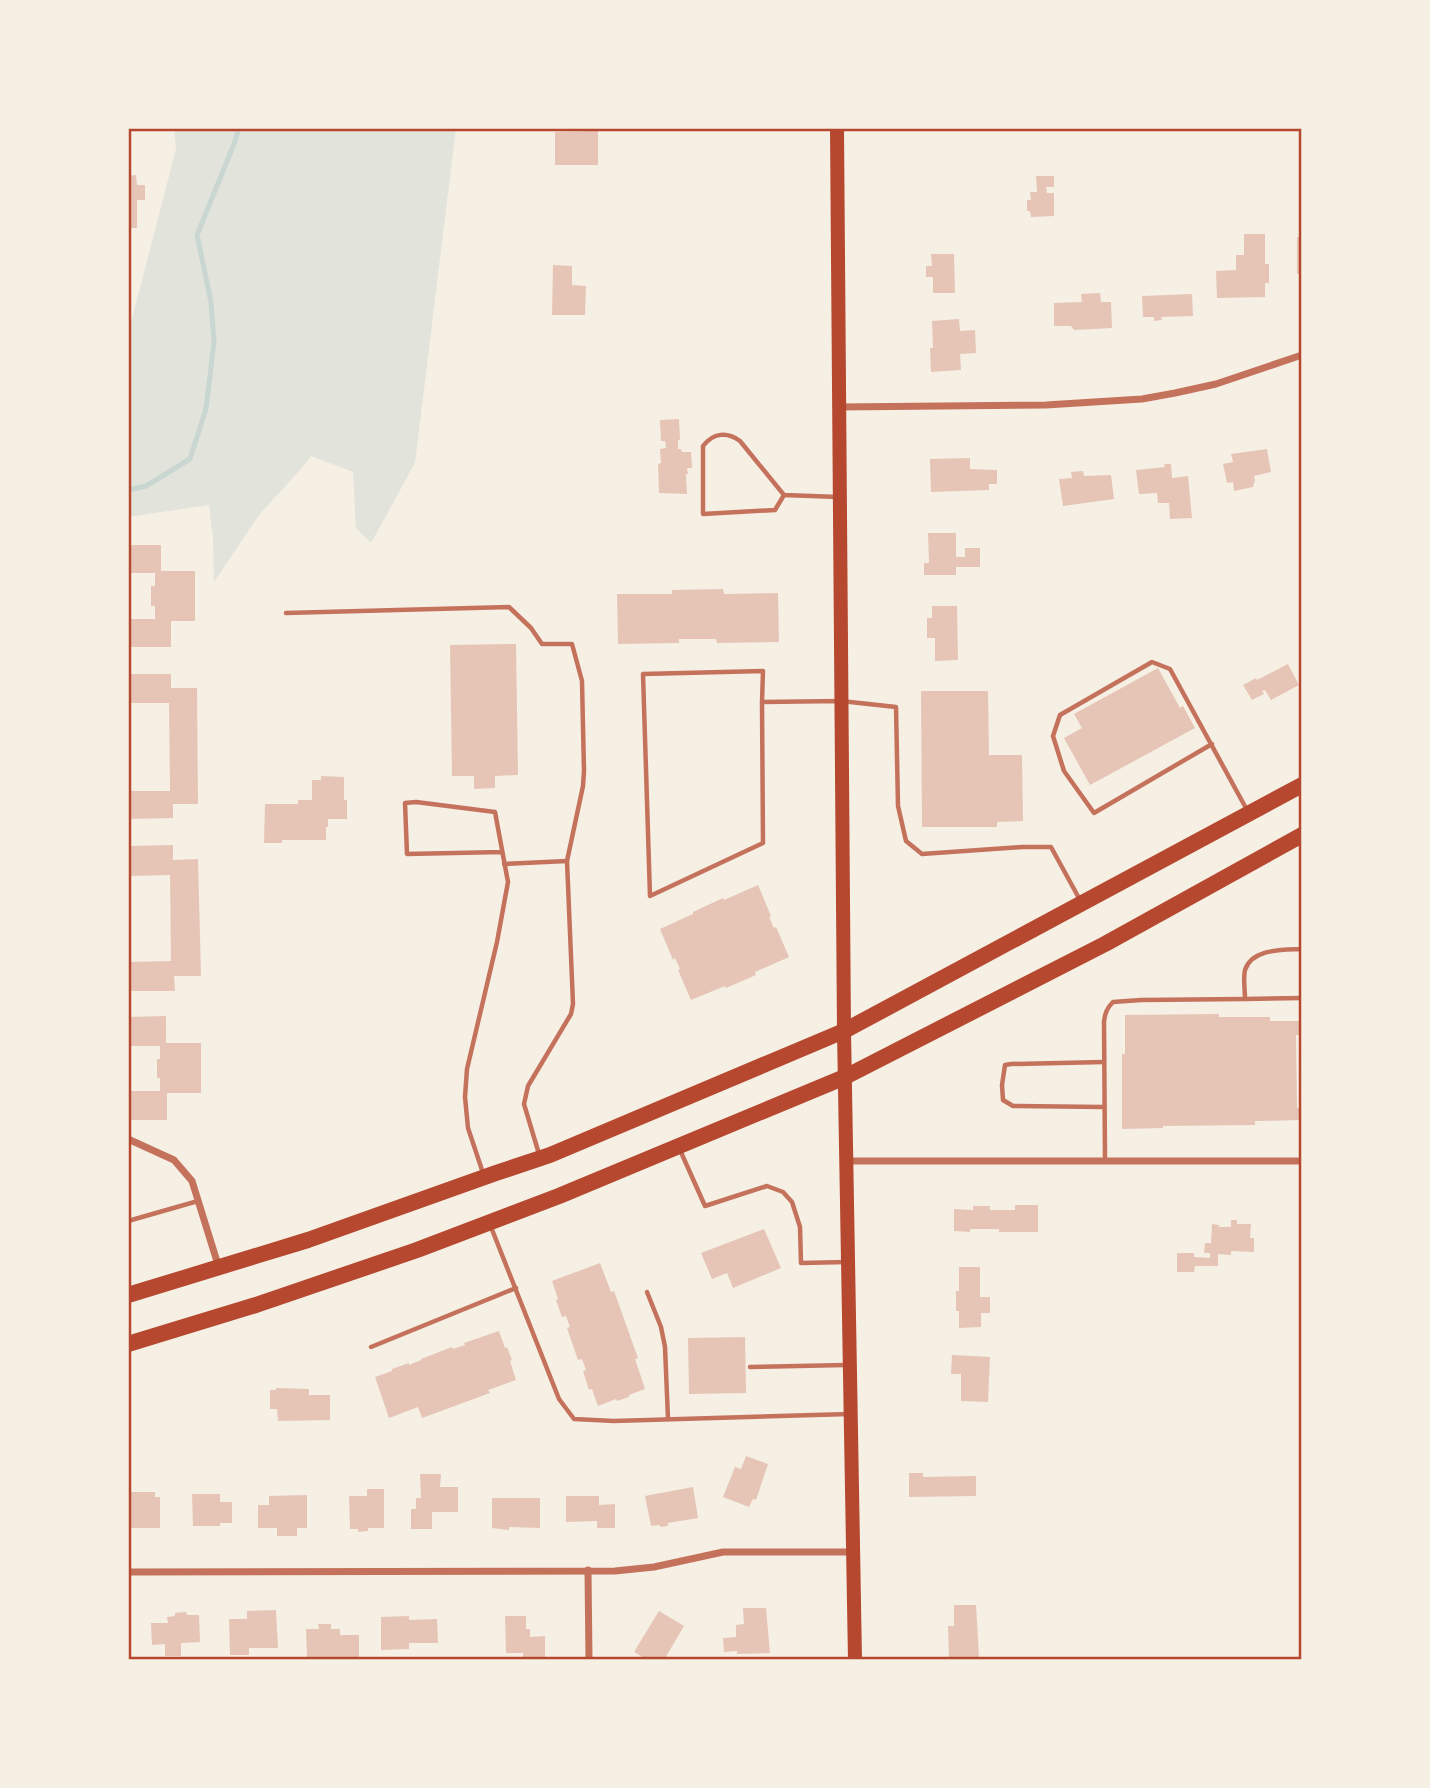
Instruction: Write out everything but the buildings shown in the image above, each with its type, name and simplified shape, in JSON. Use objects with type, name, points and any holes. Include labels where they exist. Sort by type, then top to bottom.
[{"type":"main road","points":[[837,128],[844,1031],[855,1660]]},
{"type":"main road","points":[[128,1295],[309,1240],[540,1158],[844,1031],[1302,785]]},
{"type":"main road","points":[[128,1344],[269,1301],[417,1250],[559,1196],[845,1077],[1105,944],[1302,835]]},
{"type":"street","points":[[839,407],[1046,405],[1142,398],[1216,384],[1302,355]]},
{"type":"street","points":[[128,1139],[174,1160],[192,1181],[219,1268]]},
{"type":"street","points":[[846,1161],[1302,1161]]},
{"type":"street","points":[[128,1572],[627,1570],[723,1552],[853,1552]]},
{"type":"street","points":[[588,1570],[589,1660]]},
{"type":"lane","points":[[784,495],[775,510],[703,514],[703,446],[709,438],[722,434],[733,436],[784,495],[839,497]]},
{"type":"lane","points":[[286,613],[509,607],[531,628],[542,644],[572,644],[582,681],[584,771],[567,861],[573,1003],[572,1014],[528,1086],[524,1104],[540,1158]]},
{"type":"lane","points":[[1212,744],[1094,813],[1064,771],[1053,736],[1059,715],[1153,662],[1170,669],[1212,744],[1250,813]]},
{"type":"lane","points":[[763,671],[762,702],[763,843],[650,896],[643,674],[763,671]]},
{"type":"lane","points":[[762,702],[841,701],[896,707],[898,806],[906,841],[922,854],[1051,847],[1082,904]]},
{"type":"lane","points":[[484,1177],[468,1128],[465,1097],[467,1069],[497,942],[508,881],[495,812],[405,803],[407,854],[502,852]]},
{"type":"lane","points":[[504,864],[567,861]]},
{"type":"lane","points":[[1245,999],[1245,970],[1251,960],[1268,951],[1302,949]]},
{"type":"lane","points":[[1105,1161],[1104,1021],[1105,1013],[1113,1002],[1302,998]]},
{"type":"lane","points":[[1104,1062],[1011,1063],[1005,1065],[1002,1085],[1003,1100],[1013,1106],[1104,1107]]},
{"type":"lane","points":[[678,1146],[705,1206],[767,1186],[783,1192],[792,1202],[800,1227],[801,1263],[848,1262]]},
{"type":"lane","points":[[128,1221],[198,1201]]},
{"type":"lane","points":[[489,1223],[559,1399],[575,1419],[614,1421],[851,1414]]},
{"type":"lane","points":[[371,1346],[516,1288]]},
{"type":"lane","points":[[647,1292],[661,1327],[665,1346],[668,1419]]},
{"type":"lane","points":[[751,1367],[850,1365]]},
{"type":"shaded area","points":[[174,128],[456,128],[415,463],[371,543],[356,528],[353,472],[311,456],[259,515],[214,582],[209,505],[128,517],[128,334],[176,149]]},
{"type":"waterway","points":[[128,490],[146,486],[190,459],[206,409],[214,342],[211,302],[197,235],[239,128]]}]
